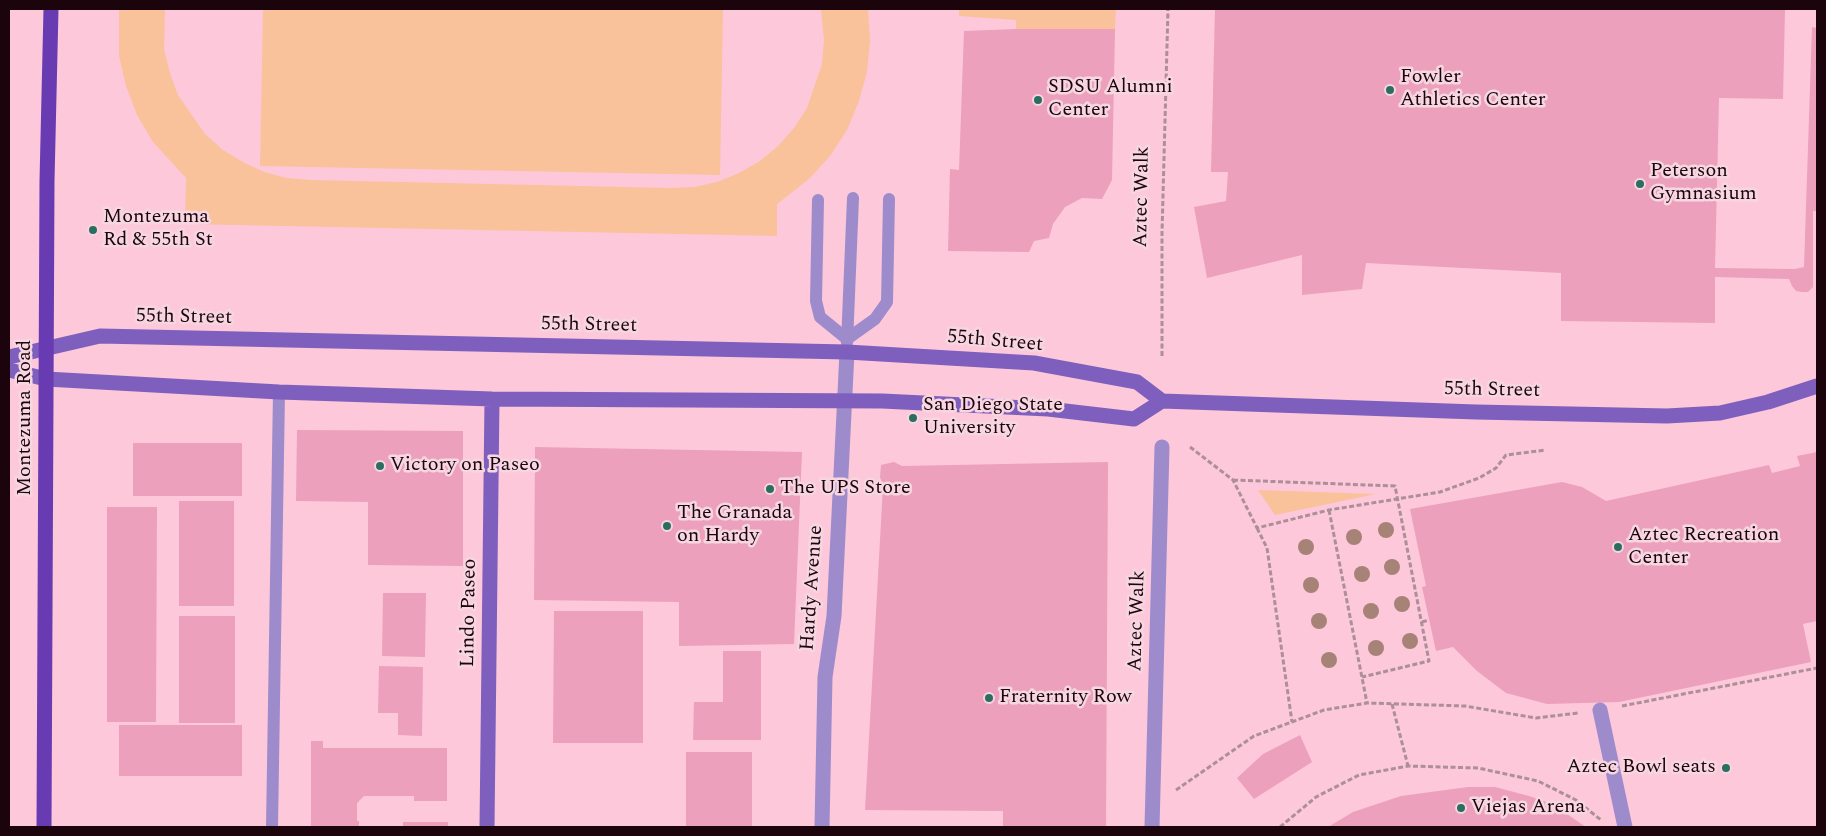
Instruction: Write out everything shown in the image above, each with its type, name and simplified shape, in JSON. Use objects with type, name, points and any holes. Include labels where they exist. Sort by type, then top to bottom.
[{"type":"main road","name":"Montezuma Road","points":[[44,827],[47,182],[51,9]]},
{"type":"street","name":"55th Street","points":[[9,357],[100,336],[847,346],[1034,363],[1137,382],[1162,401],[1667,416],[1720,413],[1768,402],[1817,386]]},
{"type":"street","name":"Hardy Avenue","points":[[822,827],[825,676],[834,616],[847,346]]},
{"type":"street","points":[[9,370],[46,379],[279,392],[492,399],[845,400],[1048,409],[1134,419],[1162,401]]},
{"type":"street","name":"Lindo Paseo","points":[[487,827],[492,399]]},
{"type":"street","name":"Aztec Walk","points":[[1152,827],[1162,447]]},
{"type":"street","points":[[1600,710],[1625,827]]},
{"type":"lane","points":[[847,346],[853,198]]},
{"type":"lane","points":[[847,346],[875,319],[887,302],[890,199]]},
{"type":"lane","points":[[818,200],[816,300],[820,317],[847,346]]},
{"type":"lane","points":[[272,827],[279,392]]},
{"type":"path","name":"Aztec Walk","points":[[1162,356],[1162,233],[1168,9]]},
{"type":"path","points":[[1190,448],[1233,480],[1267,548],[1292,722]]},
{"type":"path","points":[[1257,528],[1329,510],[1440,492],[1479,478],[1496,468],[1506,455],[1546,450]]},
{"type":"path","points":[[1233,480],[1394,486],[1429,661],[1362,676]]},
{"type":"path","points":[[1329,510],[1367,703]]},
{"type":"path","points":[[1422,622],[1429,620]]},
{"type":"path","points":[[1153,807],[1202,770],[1254,736],[1324,710],[1367,703],[1465,706],[1536,718],[1600,710],[1817,668]]},
{"type":"path","points":[[1392,704],[1408,766]]},
{"type":"path","points":[[1280,827],[1316,797],[1359,775],[1408,766],[1478,768],[1538,782],[1576,800],[1602,822]]},
{"type":"shaded area","name":"San Diego State University","points":[[9,9],[1817,9],[1817,827],[9,827]]},
{"type":"shaded area","points":[[119,9],[165,9],[164,49],[170,73],[178,95],[205,134],[223,150],[264,172],[287,178],[311,180],[671,188],[694,187],[717,182],[739,173],[760,161],[778,146],[794,128],[807,108],[822,64],[824,40],[821,9],[868,9],[870,41],[867,72],[859,101],[847,130],[830,156],[809,179],[777,204],[777,236],[185,224],[186,178],[153,142],[137,115],[126,86],[119,56]]},
{"type":"shaded area","points":[[263,9],[723,9],[720,175],[260,166]]},
{"type":"shaded area","points":[[959,9],[1116,9],[1115,29],[1016,29],[1016,20],[959,16]]},
{"type":"shaded area","points":[[1258,490],[1376,494],[1275,515]]},
{"type":"building","name":"Fowler Athletics Center","points":[[1215,9],[1785,9],[1783,99],[1719,98],[1715,268],[1795,269],[1804,267],[1812,27],[1817,28],[1817,211],[1813,211],[1813,287],[1808,292],[1802,292],[1796,291],[1789,279],[1715,277],[1715,323],[1561,321],[1561,273],[1366,263],[1362,289],[1302,295],[1302,255],[1207,278],[1194,207],[1226,201],[1228,172],[1211,172]]},
{"type":"building","name":"SDSU Alumni Center","points":[[1115,29],[1112,180],[1102,199],[1082,198],[1065,207],[1053,224],[1049,238],[1034,241],[1029,252],[948,251],[950,169],[959,170],[964,31]]},
{"type":"building","name":"Victory on Paseo","points":[[297,430],[463,431],[463,566],[368,565],[368,502],[296,501]]},
{"type":"building","points":[[133,443],[242,443],[242,496],[133,496]]},
{"type":"building","name":"The Granada on Hardy","points":[[535,447],[802,452],[794,644],[679,646],[679,602],[534,600]]},
{"type":"building","name":"Aztec Recreation Center","points":[[1817,452],[1817,621],[1803,624],[1811,662],[1619,702],[1547,704],[1506,693],[1477,671],[1453,647],[1436,651],[1422,587],[1426,586],[1410,509],[1562,482],[1582,487],[1606,501],[1769,465],[1772,473],[1800,466],[1797,456]]},
{"type":"building","name":"Fraternity Row","points":[[894,462],[902,466],[1108,462],[1106,827],[1003,827],[1003,811],[865,810],[883,486],[880,477],[881,465]]},
{"type":"building","points":[[179,501],[234,501],[234,606],[179,606]]},
{"type":"building","points":[[107,507],[157,507],[156,722],[107,722]]},
{"type":"building","points":[[383,593],[426,593],[425,657],[382,656]]},
{"type":"building","points":[[554,611],[643,611],[643,743],[553,743]]},
{"type":"building","points":[[179,616],[235,616],[235,723],[179,723]]},
{"type":"building","points":[[723,651],[761,651],[761,740],[693,740],[694,702],[723,702]]},
{"type":"building","points":[[379,666],[423,667],[422,736],[398,735],[398,713],[378,713]]},
{"type":"building","points":[[119,725],[242,725],[242,776],[119,776]]},
{"type":"building","points":[[1300,735],[1312,762],[1254,799],[1237,778],[1263,754]]},
{"type":"building","points":[[311,741],[323,741],[323,748],[447,748],[447,801],[414,801],[414,796],[364,796],[357,803],[359,827],[311,827]]},
{"type":"building","points":[[686,752],[752,752],[752,827],[686,827]]},
{"type":"building","name":"Viejas Arena","points":[[1468,787],[1495,787],[1529,796],[1552,804],[1586,827],[1328,827],[1353,812],[1401,796]]},
{"type":"building","points":[[403,822],[448,822],[448,827],[403,827]]},
{"type":"place","name":"Fowler Athletics Center","points":[[1390,90]]},
{"type":"place","name":"SDSU Alumni Center","points":[[1038,100]]},
{"type":"place","name":"Peterson Gymnasium","points":[[1640,184]]},
{"type":"place","name":"Montezuma Rd & 55th St","points":[[93,230]]},
{"type":"place","name":"San Diego State University","points":[[913,418]]},
{"type":"place","name":"Victory on Paseo","points":[[380,466]]},
{"type":"place","name":"The UPS Store","points":[[770,489]]},
{"type":"place","name":"The Granada on Hardy","points":[[667,526]]},
{"type":"place","name":"Aztec Recreation Center","points":[[1618,547]]},
{"type":"place","name":"Fraternity Row","points":[[989,698]]},
{"type":"place","name":"Aztec Bowl seats","points":[[1726,768]]},
{"type":"place","name":"Viejas Arena","points":[[1461,808]]}]
